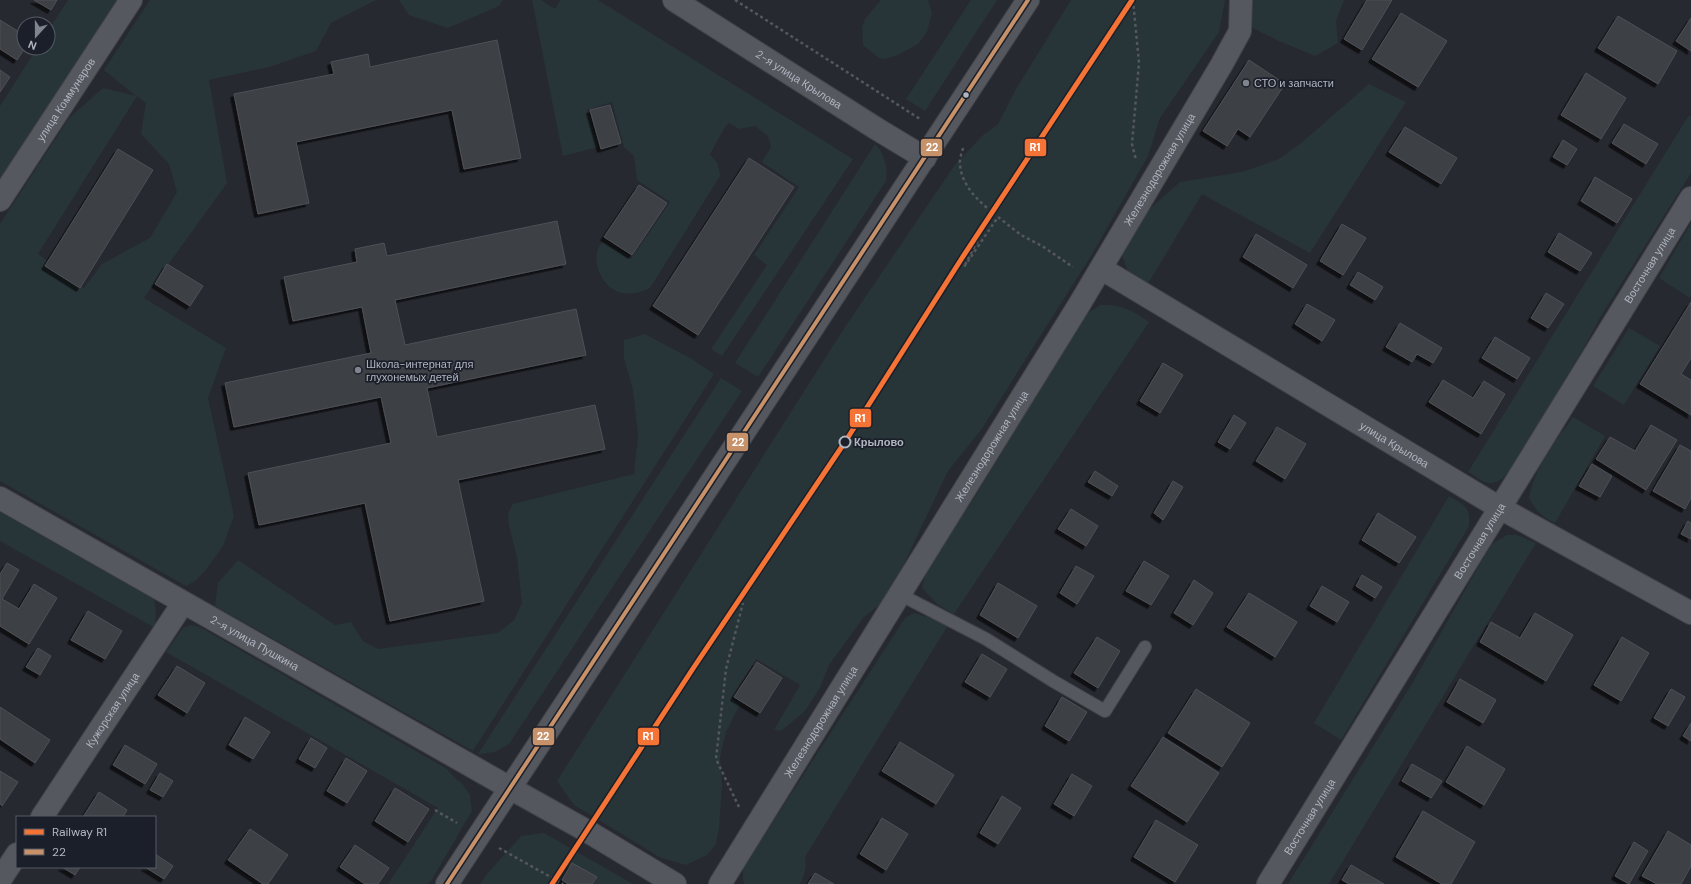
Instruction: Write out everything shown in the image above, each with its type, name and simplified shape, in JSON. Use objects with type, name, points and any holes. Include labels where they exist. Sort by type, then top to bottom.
[{"type":"main road","points":[[447,884],[1028,0]]},
{"type":"main road","points":[[510,788],[587,831],[675,884]]},
{"type":"street","name":"улица Коммунаров","points":[[0,200],[131,0]]},
{"type":"street","name":"2-я улица Крылова","points":[[674,0],[925,158]]},
{"type":"street","name":"Железнодорожная улица","points":[[720,884],[901,595],[1102,269],[1240,32],[1241,0]]},
{"type":"street","name":"Восточная улица","points":[[1268,884],[1691,198]]},
{"type":"street","name":"улица Крылова","points":[[1102,269],[1500,508],[1691,613]]},
{"type":"street","name":"2-я улица Пушкина","points":[[0,498],[510,788]]},
{"type":"street","name":"Кужорская улица","points":[[43,816],[183,603]]},
{"type":"street","points":[[0,880],[16,856]]},
{"type":"lane","points":[[901,595],[986,639],[1052,681],[1105,711],[1145,647]]},
{"type":"path","points":[[735,0],[963,147],[960,163],[968,188],[979,201],[992,212],[964,267],[998,216],[1021,235],[1042,246],[1073,266],[1090,287]]},
{"type":"path","points":[[1132,0],[1139,63],[1132,144],[1140,174],[1143,199]]},
{"type":"path","points":[[743,604],[726,670],[716,759],[752,833]]},
{"type":"shaded area","points":[[68,0],[118,0],[0,181],[0,106],[32,56],[56,56],[56,19]]},
{"type":"shaded area","points":[[150,0],[376,0],[331,23],[316,51],[269,67],[209,80],[227,183],[144,298],[226,348],[208,398],[234,516],[223,546],[206,570],[195,581],[186,586],[0,481],[0,224],[69,118],[103,88],[136,96],[104,70]],"holes":[[[137,96],[146,103],[141,134],[169,164],[177,192],[150,238],[102,264],[84,288],[38,254]]]},
{"type":"shaded area","points":[[399,0],[503,0],[499,6],[448,28],[409,15]]},
{"type":"shaded area","points":[[532,0],[541,0],[555,9],[561,0],[598,0],[853,159],[722,356],[711,349],[767,265],[754,255],[799,187],[762,162],[771,147],[768,136],[755,126],[739,129],[729,123],[725,127],[710,154],[718,164],[720,176],[650,288],[630,294],[615,291],[603,279],[599,272],[596,255],[598,248],[603,241],[631,259],[670,202],[637,180],[634,156],[624,147],[612,102],[587,110],[598,147],[563,156]]},
{"type":"shaded area","points":[[881,0],[928,0],[932,13],[927,32],[918,44],[898,55],[884,59],[879,58],[863,45],[862,27],[865,19]]},
{"type":"shaded area","points":[[971,0],[997,0],[925,111],[906,99]]},
{"type":"shaded area","points":[[1071,0],[1225,0],[1219,32],[1160,118],[1148,156],[1094,251],[981,430],[948,471],[893,587],[883,602],[864,617],[829,665],[820,688],[805,711],[781,731],[774,730],[800,685],[756,659],[731,698],[740,704],[726,732],[720,757],[722,784],[719,828],[716,844],[707,855],[686,865],[661,858],[574,805],[557,781],[845,327],[954,166],[982,136],[998,124],[1016,89]]},
{"type":"shaded area","points":[[1247,0],[1344,0],[1336,21],[1338,43],[1315,56],[1279,41],[1249,26]]},
{"type":"shaded area","points":[[1369,84],[1406,102],[1310,253],[1202,194],[1146,287],[1128,272],[1122,255],[1128,239],[1145,213],[1180,182],[1242,172],[1279,159],[1301,143]]},
{"type":"shaded area","points":[[1689,115],[1691,116],[1691,173],[1601,316],[1585,346],[1518,458],[1502,479],[1493,483],[1488,483],[1481,480],[1468,472]]},
{"type":"shaded area","points":[[875,144],[885,161],[887,171],[886,181],[758,377],[735,363]]},
{"type":"shaded area","points":[[1691,223],[1691,295],[1690,298],[1659,278]]},
{"type":"shaded area","points":[[1100,305],[1126,309],[1149,322],[954,614],[938,605],[922,588],[926,571],[974,498],[1084,316]]},
{"type":"shaded area","points":[[1629,328],[1660,346],[1624,405],[1593,386]]},
{"type":"shaded area","points":[[645,334],[692,359],[714,374],[473,751],[215,606],[218,583],[238,560],[335,625],[351,622],[363,641],[378,649],[498,633],[514,620],[522,603],[517,558],[509,525],[508,513],[513,504],[634,474],[638,435],[633,390],[624,358],[624,340]]},
{"type":"shaded area","points":[[721,378],[742,391],[509,744],[495,752],[478,754]]},
{"type":"shaded area","points":[[1573,417],[1605,436],[1555,523],[1540,513],[1534,507],[1529,498],[1536,476],[1546,455]]},
{"type":"shaded area","points":[[1449,496],[1462,504],[1468,511],[1469,526],[1341,740],[1314,723]]},
{"type":"shaded area","points":[[0,512],[154,599],[156,611],[155,628],[0,541]]},
{"type":"shaded area","points":[[1507,535],[1517,535],[1536,543],[1329,884],[1288,884],[1413,682],[1485,555],[1492,544]]},
{"type":"shaded area","points":[[914,613],[936,620],[947,627],[805,857],[806,864],[803,878],[799,884],[744,884],[743,868],[905,618]]},
{"type":"shaded area","points":[[191,625],[200,627],[447,769],[457,780],[461,782],[470,795],[472,811],[431,881],[427,884],[388,884],[438,808],[166,652],[183,628]]},
{"type":"shaded area","points":[[544,833],[633,884],[480,884],[521,836]]},
{"type":"building","points":[[34,0],[57,0],[51,10]]},
{"type":"building","points":[[1367,0],[1392,0],[1362,50],[1344,39]]},
{"type":"building","points":[[1401,13],[1447,41],[1418,87],[1372,59]]},
{"type":"building","points":[[1618,16],[1677,51],[1658,84],[1598,48]]},
{"type":"building","points":[[1691,18],[1691,51],[1676,41]]},
{"type":"building","points":[[0,20],[16,30],[16,56],[20,56],[17,60],[0,49]]},
{"type":"building","points":[[497,40],[521,158],[464,169],[452,110],[296,142],[309,203],[258,214],[234,94],[334,74],[331,62],[368,54],[370,67]]},
{"type":"building","points":[[1249,60],[1285,84],[1250,137],[1238,129],[1227,146],[1203,131]]},
{"type":"building","points":[[0,70],[10,77],[0,92]]},
{"type":"building","points":[[1586,73],[1626,98],[1601,139],[1561,115]]},
{"type":"building","points":[[610,105],[621,143],[601,149],[590,110]]},
{"type":"building","points":[[1624,124],[1658,144],[1646,164],[1612,143]]},
{"type":"building","points":[[1405,127],[1457,158],[1441,184],[1389,152]]},
{"type":"building","points":[[1563,140],[1577,149],[1567,165],[1553,157]]},
{"type":"building","points":[[118,149],[153,170],[80,288],[45,266]]},
{"type":"building","points":[[749,158],[794,187],[698,335],[653,306]]},
{"type":"building","points":[[1595,177],[1632,199],[1617,223],[1581,201]]},
{"type":"building","points":[[639,185],[667,203],[632,255],[604,237]]},
{"type":"building","points":[[557,221],[566,264],[395,300],[405,345],[576,309],[586,355],[427,388],[437,437],[595,405],[605,449],[458,480],[484,601],[390,621],[365,503],[259,525],[248,473],[391,443],[381,397],[234,427],[225,383],[371,353],[362,307],[293,321],[284,277],[357,262],[355,249],[384,243],[387,256]]},
{"type":"building","points":[[1342,224],[1366,238],[1343,275],[1320,261]]},
{"type":"building","points":[[1559,233],[1592,253],[1580,271],[1548,252]]},
{"type":"building","points":[[1256,234],[1307,265],[1293,288],[1243,257]]},
{"type":"building","points":[[167,264],[203,286],[190,306],[155,284]]},
{"type":"building","points":[[1358,272],[1383,287],[1375,300],[1350,285]]},
{"type":"building","points":[[1546,293],[1564,304],[1548,328],[1531,318]]},
{"type":"building","points":[[1691,302],[1691,358],[1681,374],[1691,380],[1691,415],[1640,384]]},
{"type":"building","points":[[1307,304],[1335,320],[1322,341],[1295,324]]},
{"type":"building","points":[[1400,323],[1442,348],[1433,363],[1417,354],[1412,362],[1386,347]]},
{"type":"building","points":[[1495,337],[1530,358],[1517,379],[1482,358]]},
{"type":"building","points":[[1163,363],[1183,375],[1160,413],[1140,401]]},
{"type":"building","points":[[1443,380],[1473,398],[1484,381],[1505,394],[1481,434],[1429,402]]},
{"type":"building","points":[[1234,415],[1246,423],[1230,449],[1218,442]]},
{"type":"building","points":[[1651,425],[1677,440],[1646,490],[1596,459],[1610,437],[1635,451]]},
{"type":"building","points":[[1277,427],[1306,444],[1285,479],[1256,461]]},
{"type":"building","points":[[1680,445],[1691,451],[1691,498],[1685,509],[1653,491]]},
{"type":"building","points":[[1592,464],[1612,476],[1600,497],[1579,486]]},
{"type":"building","points":[[1095,471],[1118,486],[1112,496],[1088,482]]},
{"type":"building","points":[[1173,481],[1183,487],[1163,520],[1154,513]]},
{"type":"building","points":[[1071,509],[1098,526],[1086,546],[1058,529]]},
{"type":"building","points":[[1378,513],[1416,537],[1399,563],[1362,540]]},
{"type":"building","points":[[1688,521],[1691,523],[1691,539],[1681,534]]},
{"type":"building","points":[[1144,561],[1169,576],[1151,605],[1126,591]]},
{"type":"building","points":[[7,563],[19,570],[2,599],[19,609],[34,584],[57,598],[29,644],[0,626],[0,574]]},
{"type":"building","points":[[1076,566],[1094,576],[1077,604],[1060,593]]},
{"type":"building","points":[[1362,575],[1382,587],[1375,598],[1356,586]]},
{"type":"building","points":[[1194,580],[1213,593],[1193,625],[1174,613]]},
{"type":"building","points":[[998,583],[1037,606],[1018,638],[980,615]]},
{"type":"building","points":[[1322,586],[1349,602],[1337,622],[1310,606]]},
{"type":"building","points":[[1249,593],[1297,622],[1275,657],[1227,627]]},
{"type":"building","points":[[88,611],[122,631],[105,659],[71,640]]},
{"type":"building","points":[[1535,613],[1573,635],[1546,681],[1480,642],[1491,622],[1520,638]]},
{"type":"building","points":[[1097,637],[1120,651],[1098,688],[1074,673]]},
{"type":"building","points":[[1622,637],[1649,653],[1621,701],[1594,685]]},
{"type":"building","points":[[38,648],[51,656],[40,675],[26,667]]},
{"type":"building","points":[[982,654],[1007,669],[990,697],[965,682]]},
{"type":"building","points":[[757,662],[782,678],[760,713],[734,697]]},
{"type":"building","points":[[177,666],[205,683],[187,713],[158,695]]},
{"type":"building","points":[[1460,679],[1496,700],[1483,723],[1447,702]]},
{"type":"building","points":[[1196,689],[1250,723],[1222,767],[1168,733]]},
{"type":"building","points":[[1671,689],[1685,697],[1668,726],[1654,718]]},
{"type":"building","points":[[1062,697],[1087,712],[1069,741],[1045,726]]},
{"type":"building","points":[[0,707],[50,740],[35,763],[0,739]]},
{"type":"building","points":[[245,717],[270,732],[253,759],[229,745]]},
{"type":"building","points":[[1691,723],[1691,741],[1683,736]]},
{"type":"building","points":[[1163,737],[1219,773],[1187,822],[1131,786]]},
{"type":"building","points":[[311,738],[327,748],[315,768],[299,759]]},
{"type":"building","points":[[900,742],[954,775],[936,804],[882,771]]},
{"type":"building","points":[[125,745],[157,764],[145,784],[113,765]]},
{"type":"building","points":[[1467,746],[1505,769],[1484,805],[1446,782]]},
{"type":"building","points":[[346,758],[367,771],[347,803],[327,791]]},
{"type":"building","points":[[1412,764],[1442,781],[1431,798],[1402,781]]},
{"type":"building","points":[[0,771],[18,782],[2,806],[0,804]]},
{"type":"building","points":[[160,773],[173,781],[163,797],[150,790]]},
{"type":"building","points":[[1072,774],[1092,786],[1074,816],[1054,804]]},
{"type":"building","points":[[395,788],[429,809],[408,842],[375,821]]},
{"type":"building","points":[[99,792],[127,810],[124,816],[84,816]]},
{"type":"building","points":[[1002,796],[1021,808],[998,844],[980,833]]},
{"type":"building","points":[[1423,811],[1475,842],[1451,884],[1442,884],[1396,857]]},
{"type":"building","points":[[882,818],[908,834],[886,870],[860,854]]},
{"type":"building","points":[[1156,820],[1198,845],[1175,882],[1134,857]]},
{"type":"building","points":[[250,829],[288,855],[268,884],[263,884],[228,860]]},
{"type":"building","points":[[1668,831],[1691,845],[1691,866],[1681,884],[1657,884],[1642,876]]},
{"type":"building","points":[[1634,842],[1648,851],[1629,884],[1615,876]]},
{"type":"building","points":[[355,845],[389,868],[378,884],[365,884],[340,867]]},
{"type":"building","points":[[156,855],[173,866],[164,879],[147,868],[156,868]]},
{"type":"building","points":[[572,863],[597,877],[592,884],[568,884],[562,880]]},
{"type":"building","points":[[1351,865],[1384,884],[1349,884],[1342,880]]},
{"type":"building","points":[[64,868],[79,868],[75,875]]},
{"type":"building","points":[[815,873],[834,884],[808,884]]},
{"type":"rail line","name":"R1","points":[[552,884],[694,667],[845,442],[962,258],[1132,0]]},
{"type":"transit line","name":"22","points":[[447,884],[1028,0]]},
{"type":"place","name":"СТО и запчасти","points":[[1246,83]]},
{"type":"place","name":"Школа-интернат для глухонемых детей","points":[[358,370]]},
{"type":"place","name":"Крылово","points":[[845,442]]}]
